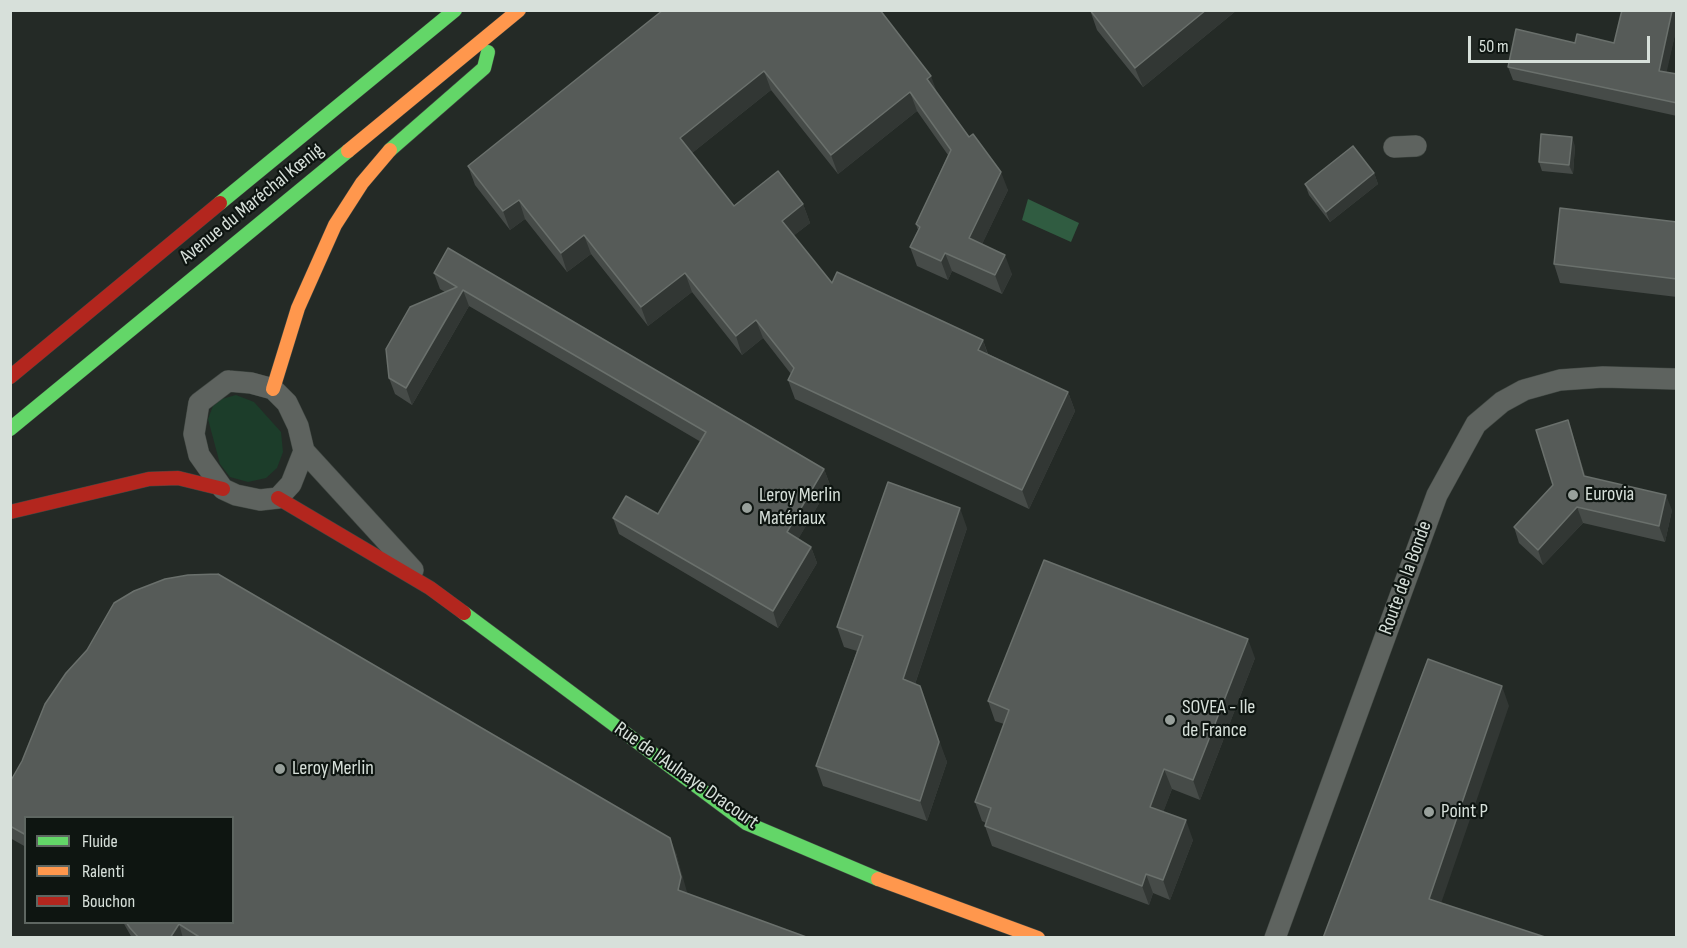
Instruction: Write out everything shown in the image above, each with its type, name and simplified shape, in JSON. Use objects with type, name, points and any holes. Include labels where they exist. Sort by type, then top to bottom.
[{"type":"main road","name":"Avenue du Maréchal Kœnig","points":[[10,377],[455,10]]},
{"type":"main road","name":"Avenue du Maréchal Kœnig","points":[[10,429],[519,10]]},
{"type":"main road","points":[[273,389],[298,308],[335,225],[362,183],[396,144],[484,68],[491,33]]},
{"type":"main road","points":[[25,348],[48,346]]},
{"type":"main road","points":[[10,512],[149,479],[178,478],[223,489]]},
{"type":"main road","name":"Rue de l'Aulnaye Dracourt","points":[[278,498],[430,588],[746,824],[862,873],[1038,938]]},
{"type":"street","points":[[1394,147],[1416,146]]},
{"type":"street","name":"Route de la Bonde","points":[[1275,938],[1437,495],[1476,424],[1502,402],[1524,390],[1560,380],[1603,377],[1677,379]]},
{"type":"street","points":[[228,381],[251,383],[273,389],[287,403],[298,426],[304,451],[291,484],[278,498],[261,500],[236,495],[223,489],[199,455],[194,434],[199,403],[228,381]]},
{"type":"street","name":"Rue de l'Aulnaye Dracourt","points":[[304,451],[430,588]]},
{"type":"shaded area","points":[[1028,199],[1079,223],[1071,242],[1022,220]]},
{"type":"shaded area","points":[[236,395],[254,402],[281,432],[283,452],[277,468],[266,478],[248,482],[230,477],[220,464],[208,419],[213,406],[222,399]]},
{"type":"building","points":[[663,10],[880,10],[931,76],[927,79],[969,137],[973,134],[1001,172],[969,238],[1005,255],[995,275],[945,253],[941,261],[910,247],[920,227],[916,224],[951,150],[910,92],[831,155],[764,71],[680,138],[734,206],[778,171],[803,204],[782,221],[832,283],[837,272],[983,340],[978,350],[1068,392],[1022,490],[788,380],[794,368],[756,320],[736,336],[685,273],[641,307],[584,235],[561,253],[519,200],[503,211],[468,166]]},
{"type":"building","points":[[1090,10],[1206,10],[1135,68]]},
{"type":"building","points":[[1622,10],[1672,11],[1659,71],[1677,74],[1677,103],[1508,67],[1516,29],[1575,43],[1577,34],[1614,43]]},
{"type":"building","points":[[1541,134],[1572,137],[1569,165],[1539,162]]},
{"type":"building","points":[[1353,146],[1374,173],[1326,212],[1305,184]]},
{"type":"building","points":[[1560,208],[1677,222],[1677,279],[1554,264]]},
{"type":"building","points":[[448,248],[824,469],[787,532],[811,547],[773,611],[613,518],[626,496],[658,514],[706,432],[463,290],[406,388],[389,378],[386,349],[410,307],[457,287],[434,273]]},
{"type":"building","points":[[1568,420],[1584,476],[1666,495],[1659,526],[1577,507],[1538,550],[1514,527],[1553,485],[1536,430]]},
{"type":"building","points":[[888,482],[960,508],[903,679],[920,686],[939,742],[920,801],[816,766],[863,636],[837,627]]},
{"type":"building","points":[[1044,560],[1248,639],[1193,780],[1164,769],[1150,807],[1186,820],[1163,880],[1146,874],[1142,886],[985,826],[991,808],[975,802],[1009,710],[988,701]]},
{"type":"building","name":"Leroy Merlin","points":[[218,574],[670,838],[681,877],[678,890],[809,938],[201,938],[179,924],[234,924],[234,816],[24,816],[24,834],[10,826],[10,782],[22,761],[45,704],[66,673],[87,650],[114,603],[134,591],[165,579],[188,575]]},
{"type":"building","name":"Point P","points":[[1428,659],[1502,686],[1429,899],[1548,938],[1323,938]]},
{"type":"building","name":"Leroy Merlin","points":[[127,924],[179,924],[170,938],[139,938]]},
{"type":"traffic: fast","points":[[220,203],[455,10]]},
{"type":"traffic: fast","points":[[390,150],[484,68],[488,52]]},
{"type":"traffic: fast","points":[[10,429],[348,151]]},
{"type":"traffic: fast","points":[[464,613],[746,823],[878,879]]},
{"type":"traffic: slow","points":[[348,151],[519,10]]},
{"type":"traffic: slow","points":[[273,389],[298,308],[335,225],[362,183],[390,150]]},
{"type":"traffic: slow","points":[[878,879],[1038,938]]},
{"type":"traffic: jam","points":[[10,377],[220,203]]},
{"type":"traffic: jam","points":[[10,512],[149,479],[178,478],[223,489]]},
{"type":"traffic: jam","points":[[278,498],[430,588],[464,613]]},
{"type":"place","name":"Eurovia","points":[[1573,495]]},
{"type":"place","name":"Leroy Merlin Matériaux","points":[[747,508]]},
{"type":"place","name":"SOVEA - Ile de France","points":[[1170,720]]},
{"type":"place","name":"Leroy Merlin","points":[[280,769]]},
{"type":"place","name":"Point P","points":[[1429,812]]}]
